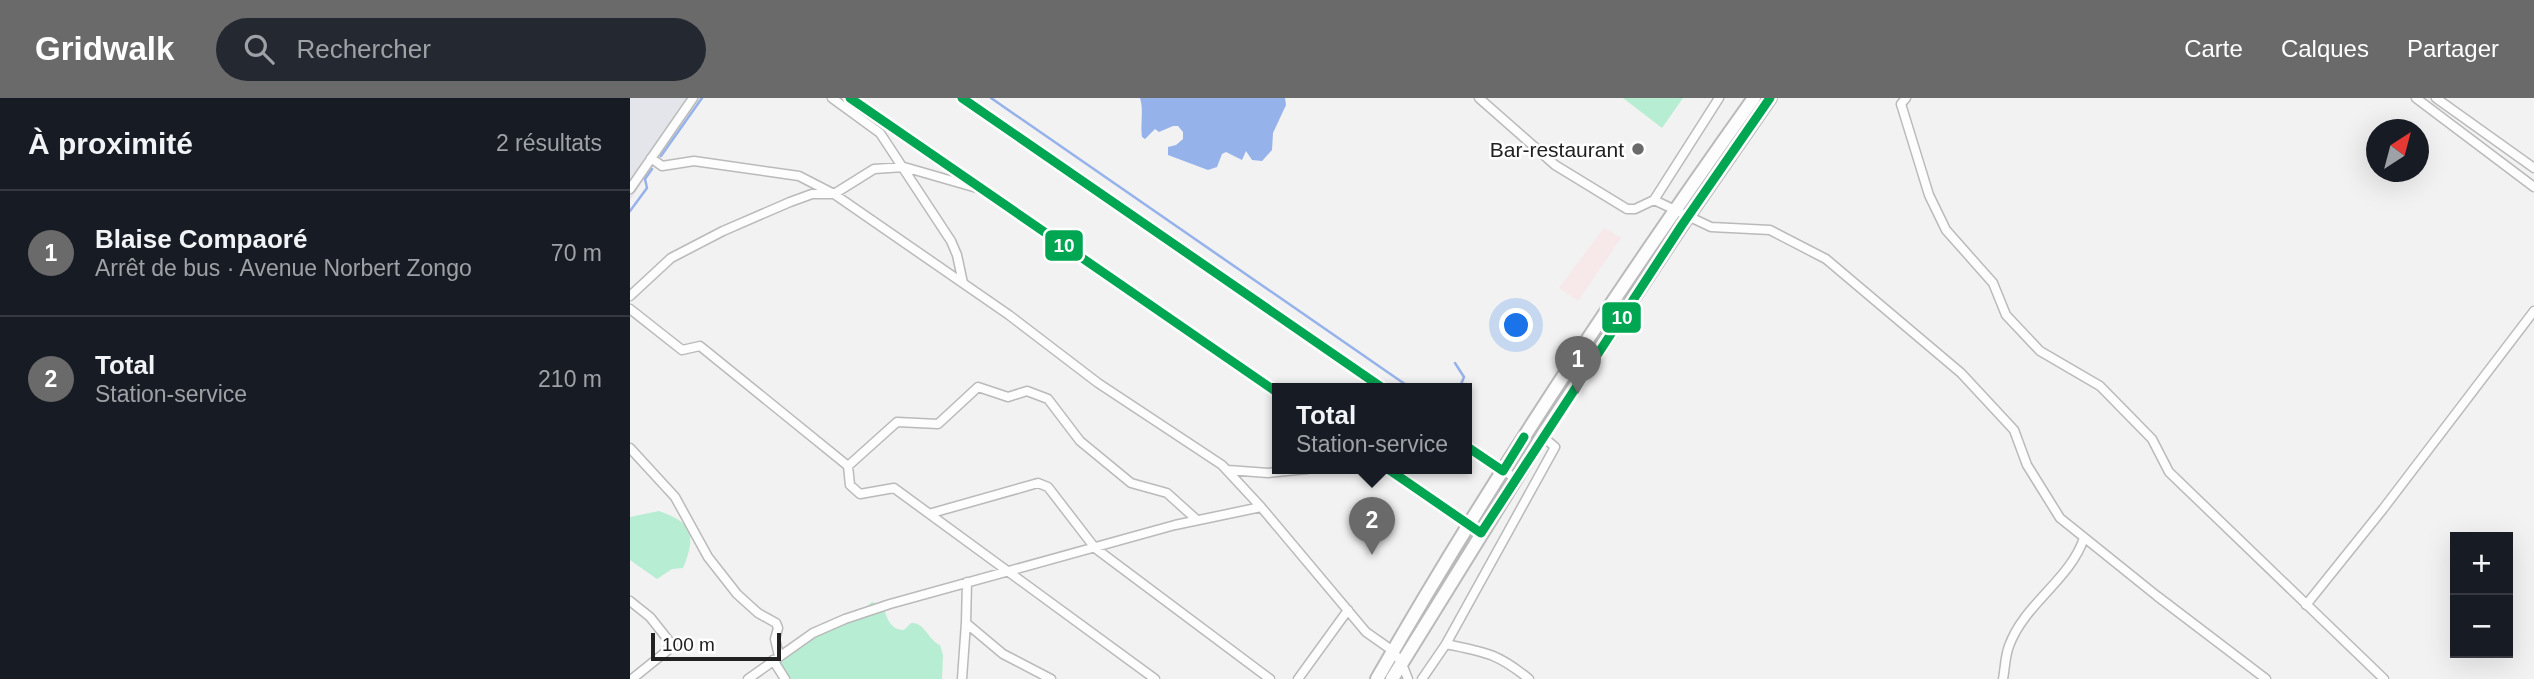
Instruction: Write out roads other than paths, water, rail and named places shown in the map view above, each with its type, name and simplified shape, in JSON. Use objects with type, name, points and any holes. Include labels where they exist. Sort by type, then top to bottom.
[{"type":"main road","points":[[1377,679],[1503,471],[1675,209],[1754,98]]},
{"type":"main road","points":[[1392,679],[1542,436],[1770,98]]},
{"type":"street","points":[[630,189],[693,98]]},
{"type":"street","points":[[832,98],[880,133],[904,167],[951,241],[957,255],[962,283]]},
{"type":"street","points":[[850,98],[1272,389]]},
{"type":"street","points":[[961,98],[1375,383]]},
{"type":"street","points":[[1479,98],[1556,165],[1622,208],[1634,209],[1654,200],[1719,98]]},
{"type":"street","points":[[1906,98],[1901,104],[1928,195],[1946,230],[1993,283],[2006,315],[2040,351],[2100,386],[2152,439],[2169,472],[2384,679]]},
{"type":"street","points":[[2416,98],[2534,187]]},
{"type":"street","points":[[2436,98],[2534,168]]},
{"type":"street","points":[[651,159],[662,166],[694,161],[799,176],[834,194],[962,283],[1098,383],[1228,470],[1366,632],[1393,651],[1408,679]]},
{"type":"street","points":[[630,296],[671,258],[790,201],[812,194],[834,194],[874,169],[904,167],[983,190]]},
{"type":"street","points":[[1654,200],[1711,227],[1770,230],[1826,259],[1961,373],[2014,430],[2027,465],[2060,518],[2266,679]]},
{"type":"street","points":[[630,309],[682,350],[700,346],[848,466],[850,485],[860,494],[894,488],[932,513],[1006,571],[1155,679]]},
{"type":"street","points":[[2306,605],[2534,311]]},
{"type":"street","points":[[848,466],[898,422],[938,424],[978,387],[1008,397],[1027,391],[1048,399],[1080,441],[1131,483],[1167,494],[1197,520]]},
{"type":"street","points":[[1422,679],[1446,644],[1555,447],[1542,436]]},
{"type":"street","points":[[630,448],[675,497],[708,556],[737,594],[758,613],[776,623],[776,658],[785,679]]},
{"type":"street","points":[[1472,450],[1515,478]]},
{"type":"street","points":[[1228,470],[1272,473]]},
{"type":"street","points":[[1395,474],[1481,533]]},
{"type":"street","points":[[932,513],[1038,483],[1048,487],[1094,548],[1270,679]]},
{"type":"street","points":[[748,679],[813,633],[845,619],[1006,571],[1197,520],[1261,507]]},
{"type":"street","points":[[2003,679],[2009,646],[2024,620],[2079,553],[2084,538]]},
{"type":"street","points":[[962,679],[967,582]]},
{"type":"street","points":[[630,601],[650,618],[673,646],[632,679]]},
{"type":"street","points":[[1298,679],[1348,610]]},
{"type":"street","points":[[966,624],[1003,654],[1051,679]]},
{"type":"street","points":[[1446,644],[1506,660],[1529,679]]},
{"type":"water","points":[[1140,98],[1285,98],[1286,105],[1273,133],[1272,150],[1262,161],[1252,160],[1246,151],[1242,160],[1226,152],[1222,154],[1217,167],[1208,170],[1168,155],[1168,147],[1183,139],[1183,132],[1178,126],[1159,132],[1155,129],[1145,139],[1142,137]]},
{"type":"waterway","points":[[661,156],[702,98]]},
{"type":"waterway","points":[[991,98],[1403,383]]},
{"type":"waterway","points":[[630,211],[647,188],[645,179],[652,169]]},
{"type":"waterway","points":[[1455,363],[1464,377],[1462,383]]},
{"type":"place","name":"Bar-restaurant","points":[[1638,149]]},
{"type":"place","name":"Blaise Compaoré","points":[[1578,394]]},
{"type":"place","name":"Total","points":[[1372,555]]}]
